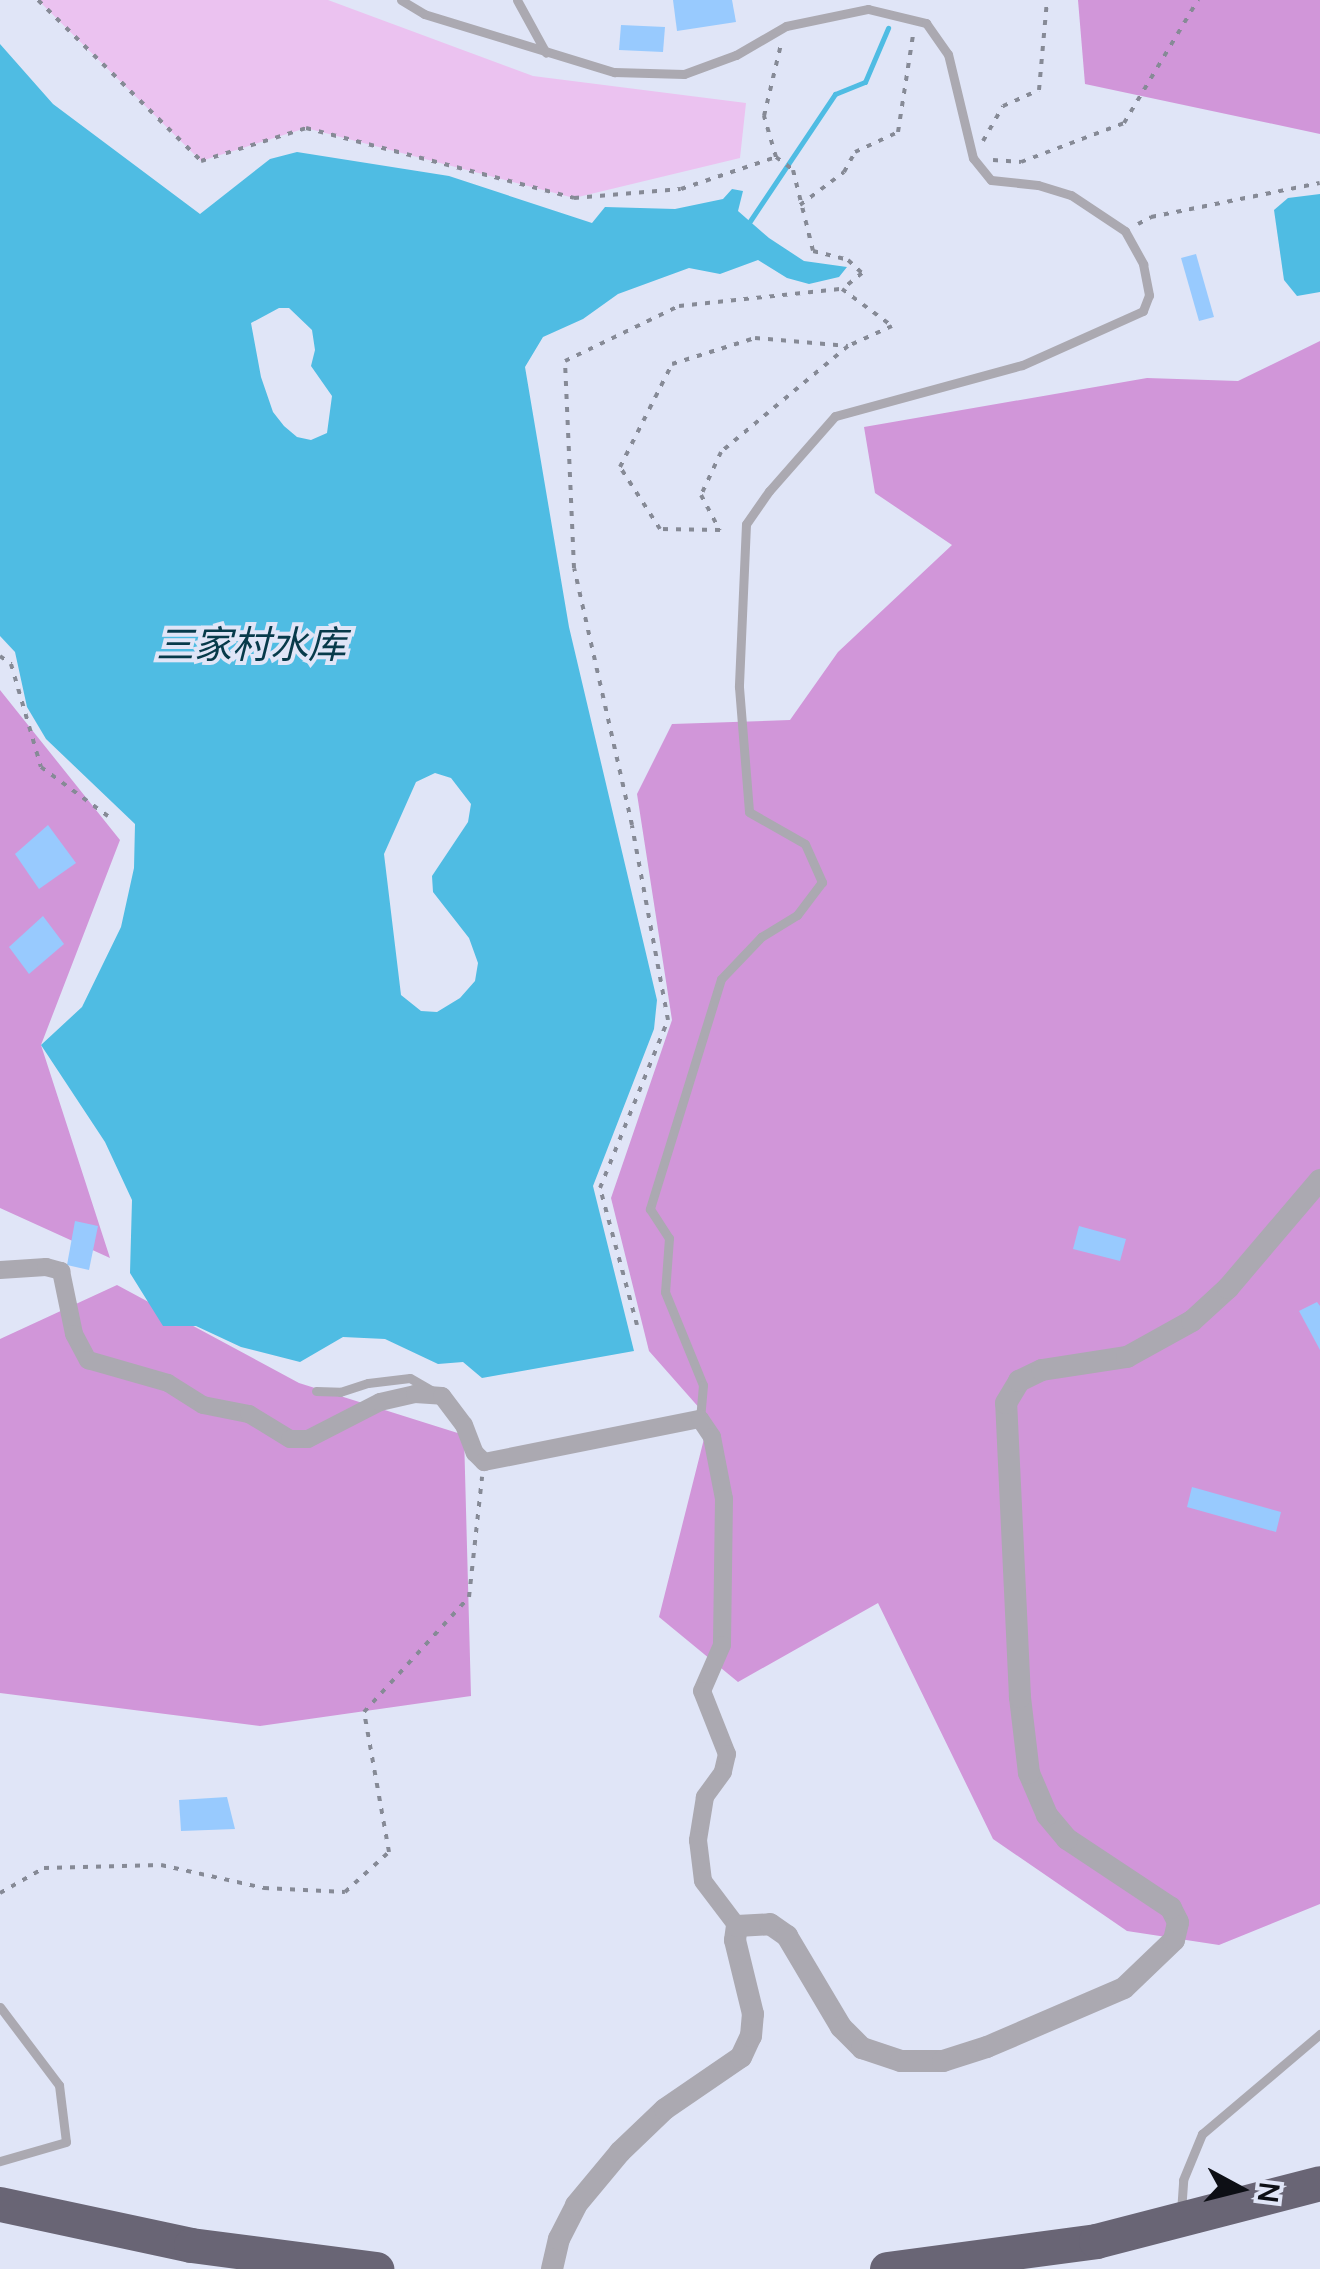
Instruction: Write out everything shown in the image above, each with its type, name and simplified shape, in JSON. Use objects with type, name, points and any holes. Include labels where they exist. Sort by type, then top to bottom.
[{"type":"highway","points":[[887,2269],[1096,2240],[1320,2183]]},
{"type":"highway","points":[[0,2204],[191,2245],[376,2269]]},
{"type":"street","points":[[738,1926],[770,1924],[787,1936],[841,2028],[862,2048],[901,2060],[943,2061],[987,2047],[1124,1988],[1174,1940],[1178,1922],[1170,1908],[1067,1839],[1047,1816],[1029,1773],[1020,1696],[1006,1403],[1019,1381],[1042,1370],[1128,1358],[1192,1321],[1228,1288],[1320,1180]]},
{"type":"street","points":[[0,1270],[46,1266],[61,1271],[74,1334],[88,1360],[168,1383],[203,1405],[249,1414],[290,1439],[308,1439],[380,1402],[414,1394],[442,1396],[464,1425],[475,1454],[484,1462],[700,1420],[712,1437],[724,1499],[722,1644],[702,1691],[727,1754],[722,1772],[705,1798],[698,1840],[704,1881],[738,1926]]},
{"type":"street","points":[[552,2269],[559,2238],[576,2205],[620,2152],[665,2110],[741,2057],[752,2036],[754,2014],[734,1940],[738,1926]]},
{"type":"lane","points":[[402,0],[424,14],[614,72],[684,74],[736,55],[786,26],[868,9],[926,23],[948,54],[973,158],[991,180],[1038,184],[1071,195],[1125,231],[1143,264],[1148,295],[1143,311],[1022,365],[834,416],[769,491],[746,524],[739,686],[749,812],[805,844],[822,882],[797,915],[761,937],[721,979],[650,1210],[669,1238],[665,1292],[703,1386],[700,1420]]},
{"type":"lane","points":[[517,0],[546,53]]},
{"type":"lane","points":[[316,1390],[340,1392],[368,1383],[410,1378],[442,1396]]},
{"type":"lane","points":[[0,2008],[59,2086],[66,2142],[0,2161]]},
{"type":"lane","points":[[1181,2220],[1183,2180],[1202,2134],[1320,2034]]},
{"type":"path","points":[[38,0],[201,161],[306,128],[574,198],[681,189],[776,157]]},
{"type":"path","points":[[1047,0],[1040,90],[1004,106],[973,158],[1021,162],[1124,123],[1198,0]]},
{"type":"path","points":[[800,205],[844,172],[854,152],[898,132],[916,20]]},
{"type":"path","points":[[636,1325],[600,1188],[668,1020],[632,825],[574,568],[565,361],[679,306],[842,288],[862,273],[848,260],[813,251],[793,170],[776,157],[764,116],[786,26]]},
{"type":"path","points":[[1125,231],[1151,217],[1320,184]]},
{"type":"path","points":[[842,288],[892,326],[848,346],[721,452],[702,495],[720,530],[660,529],[620,467],[672,364],[755,338],[848,346]]},
{"type":"path","points":[[0,656],[11,664],[41,767],[108,816]]},
{"type":"path","points":[[0,1893],[44,1868],[161,1865],[264,1888],[345,1892],[390,1852],[364,1712],[469,1597],[484,1462]]},
{"type":"shaded area","points":[[38,0],[328,0],[533,76],[746,103],[740,158],[574,198],[306,128],[201,161]]},
{"type":"shaded area","points":[[1078,0],[1320,0],[1320,134],[1085,84]]},
{"type":"shaded area","points":[[1320,341],[1320,1904],[1219,1945],[1127,1931],[993,1839],[878,1603],[738,1682],[659,1617],[709,1419],[649,1351],[611,1198],[672,1020],[637,794],[672,724],[790,720],[838,652],[952,545],[875,493],[864,427],[1147,378],[1238,381]]},
{"type":"shaded area","points":[[0,690],[120,840],[41,1045],[110,1258],[0,1208]]},
{"type":"shaded area","points":[[117,1285],[299,1383],[464,1435],[471,1696],[260,1726],[0,1693],[0,1339]]},
{"type":"water","name":"三家村水库","points":[[0,44],[53,104],[200,214],[270,159],[297,152],[449,176],[592,223],[605,207],[675,209],[723,199],[732,189],[743,191],[738,211],[769,238],[804,261],[847,267],[839,277],[809,284],[787,278],[758,260],[720,274],[689,268],[618,294],[583,319],[543,337],[525,367],[569,627],[657,1000],[654,1029],[593,1186],[634,1351],[482,1378],[463,1362],[438,1364],[385,1339],[343,1337],[300,1362],[241,1347],[196,1326],[163,1326],[130,1273],[132,1200],[105,1142],[41,1045],[82,1007],[121,927],[134,868],[135,824],[46,739],[27,707],[15,652],[0,636]],"holes":[[[279,308],[289,308],[312,330],[315,350],[311,366],[332,396],[327,433],[311,440],[297,437],[284,426],[273,412],[261,377],[251,323]],[[435,773],[451,778],[471,804],[468,822],[432,876],[433,892],[469,938],[478,963],[475,981],[460,998],[437,1012],[421,1011],[401,995],[384,854],[416,782]]]},
{"type":"water","points":[[1320,194],[1320,292],[1297,296],[1284,280],[1274,210],[1288,198]]},
{"type":"building","points":[[673,0],[732,0],[736,22],[677,31]]},
{"type":"building","points":[[621,25],[665,27],[663,52],[619,50]]},
{"type":"building","points":[[1196,254],[1214,317],[1199,321],[1181,258]]},
{"type":"building","points":[[48,825],[76,863],[39,889],[15,854]]},
{"type":"building","points":[[43,916],[64,944],[29,974],[9,947]]},
{"type":"building","points":[[75,1221],[98,1226],[89,1270],[67,1265]]},
{"type":"building","points":[[1079,1226],[1126,1239],[1120,1261],[1073,1249]]},
{"type":"building","points":[[1317,1302],[1320,1306],[1320,1350],[1299,1311]]},
{"type":"building","points":[[1192,1487],[1281,1512],[1276,1532],[1187,1507]]},
{"type":"building","points":[[227,1797],[235,1829],[181,1831],[179,1800]]},
{"type":"waterway","points":[[750,221],[835,94],[865,82],[888,28]]}]
